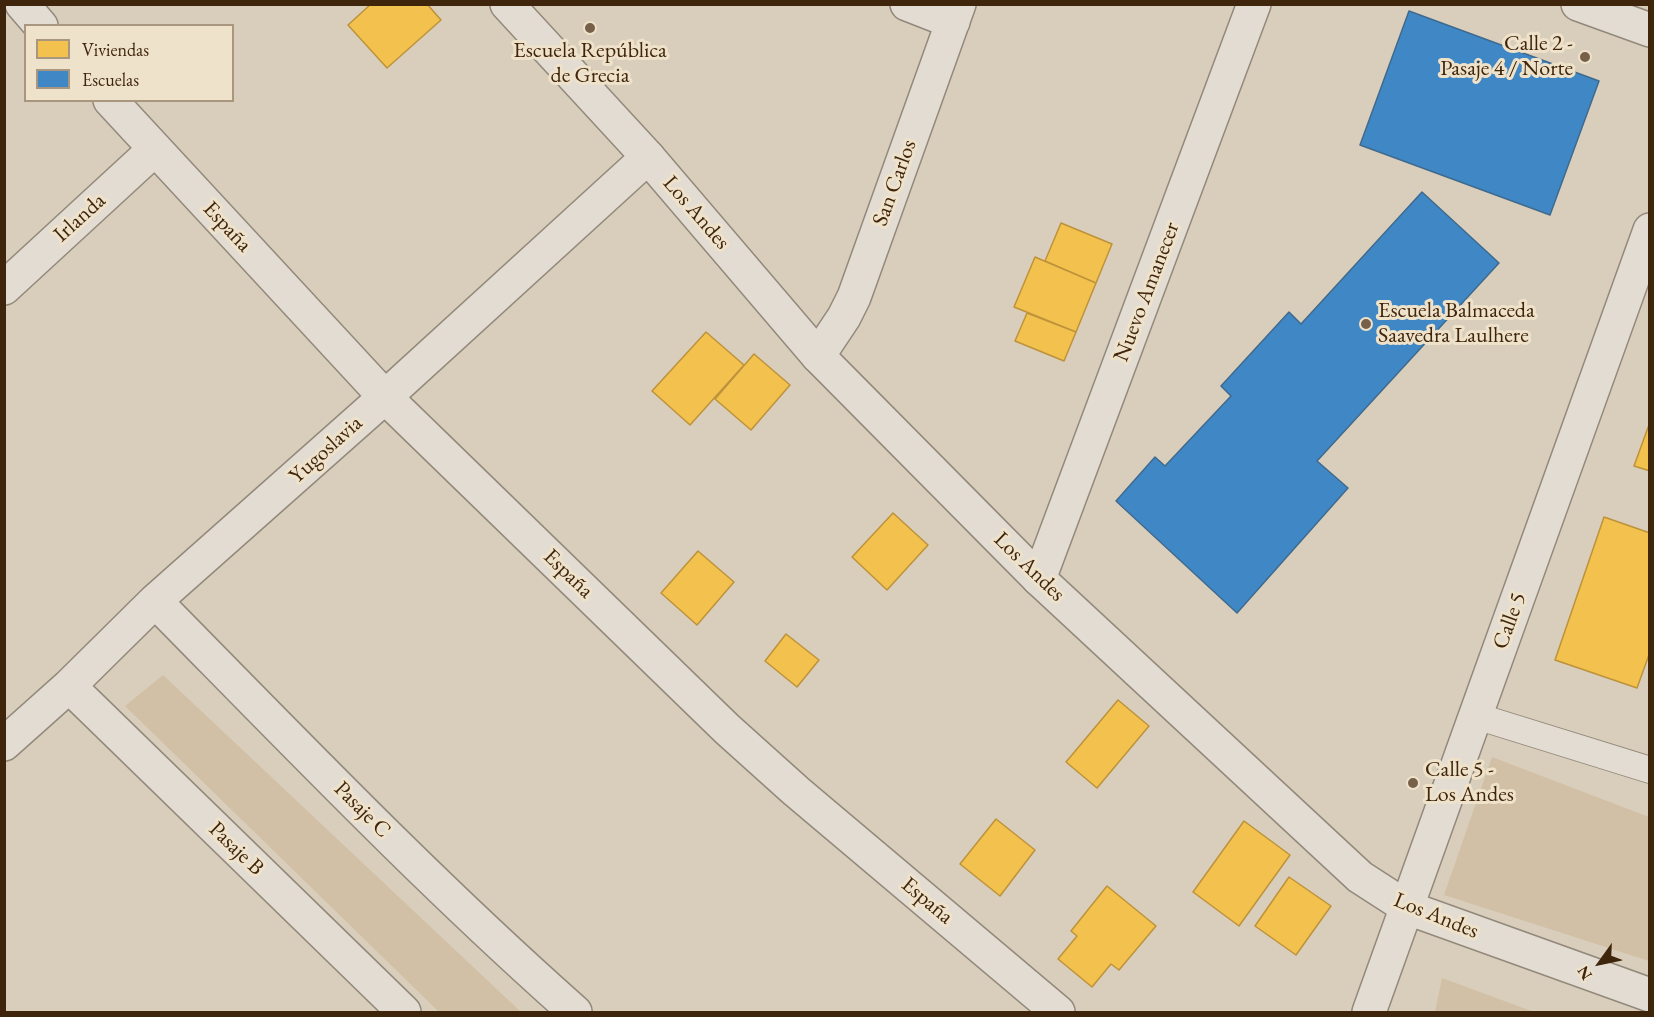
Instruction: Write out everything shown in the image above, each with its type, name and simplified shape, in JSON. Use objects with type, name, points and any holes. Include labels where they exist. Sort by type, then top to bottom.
[{"type":"street","points":[[22,4],[39,24]]},
{"type":"street","name":"Los Andes","points":[[507,4],[648,157],[818,356],[1039,579],[1360,877],[1408,909],[1650,995]]},
{"type":"street","points":[[907,4],[956,13]]},
{"type":"street","name":"Nuevo Amanecer","points":[[1039,579],[1254,4]]},
{"type":"street","points":[[1578,4],[1650,30]]},
{"type":"street","name":"San Carlos","points":[[818,356],[844,317],[862,276],[956,13]]},
{"type":"street","name":"España","points":[[112,102],[385,398],[727,729],[796,791],[1058,1012]]},
{"type":"street","name":"Irlanda","points":[[4,288],[156,149]]},
{"type":"street","name":"Yugoslavia","points":[[4,744],[69,686],[155,601],[385,398],[648,157]]},
{"type":"street","name":"Calle 5","points":[[1369,1012],[1408,909],[1650,230]]},
{"type":"street","name":"Pasaje C","points":[[155,601],[429,878],[495,942],[575,1012]]},
{"type":"street","name":"Pasaje B","points":[[69,686],[404,1012]]},
{"type":"lane","points":[[1476,716],[1650,770]]},
{"type":"shaded area","points":[[163,675],[521,1012],[439,1012],[125,706]]},
{"type":"shaded area","points":[[1492,757],[1649,817],[1649,961],[1444,895]]},
{"type":"shaded area","points":[[1442,978],[1534,1012],[1435,1012]]},
{"type":"building: Viviendas","points":[[371,4],[427,4],[441,20],[387,68],[348,25]]},
{"type":"building: Viviendas","points":[[1061,223],[1112,244],[1096,283],[1045,261]]},
{"type":"building: Viviendas","points":[[1035,257],[1096,283],[1076,332],[1014,307]]},
{"type":"building: Viviendas","points":[[1027,313],[1076,332],[1064,361],[1015,341]]},
{"type":"building: Viviendas","points":[[706,332],[744,365],[690,425],[652,391]]},
{"type":"building: Viviendas","points":[[754,354],[790,385],[751,430],[715,399]]},
{"type":"building: Viviendas","points":[[1650,422],[1650,471],[1634,466]]},
{"type":"building: Viviendas","points":[[893,513],[928,545],[887,590],[852,557]]},
{"type":"building: Viviendas","points":[[1604,517],[1650,533],[1650,652],[1637,688],[1555,660]]},
{"type":"building: Viviendas","points":[[698,551],[734,582],[697,625],[661,593]]},
{"type":"building: Viviendas","points":[[786,634],[819,660],[797,687],[765,661]]},
{"type":"building: Viviendas","points":[[1118,700],[1149,726],[1097,788],[1066,762]]},
{"type":"building: Viviendas","points":[[996,819],[1035,850],[1000,896],[960,864]]},
{"type":"building: Viviendas","points":[[1244,821],[1290,855],[1239,926],[1193,892]]},
{"type":"building: Viviendas","points":[[1289,877],[1331,906],[1296,955],[1255,926]]},
{"type":"building: Viviendas","points":[[1107,886],[1156,926],[1119,970],[1111,964],[1092,987],[1058,959],[1077,936],[1071,931]]},
{"type":"building: Escuelas","points":[[1409,11],[1599,81],[1550,215],[1360,145]]},
{"type":"building: Escuelas","points":[[1422,192],[1499,263],[1317,461],[1348,488],[1237,613],[1116,501],[1155,457],[1165,466],[1231,396],[1221,386],[1289,312],[1301,324]]},
{"type":"place","name":"Escuela República de Grecia","points":[[590,28]]},
{"type":"place","name":"Calle 2 - Pasaje 4 / Norte","points":[[1585,57]]},
{"type":"place","name":"Escuela Balmaceda Saavedra Laulhere","points":[[1366,324]]},
{"type":"place","name":"Calle 5 - Los Andes","points":[[1413,783]]}]
